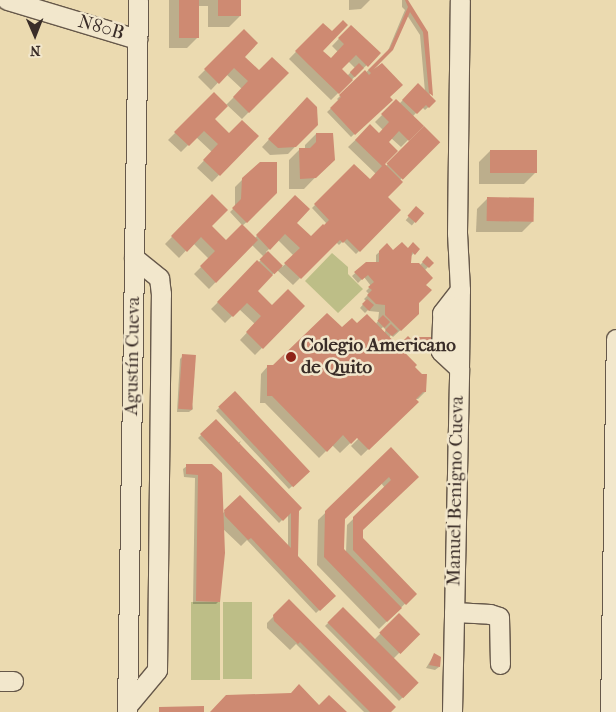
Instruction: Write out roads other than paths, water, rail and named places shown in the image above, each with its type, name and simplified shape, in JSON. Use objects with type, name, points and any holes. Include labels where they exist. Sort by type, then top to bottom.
[{"type":"street","name":"N80B","points":[[7,0],[137,38]]},
{"type":"street","name":"Agustín Cueva","points":[[127,709],[138,0]]},
{"type":"street","name":"Manuel Benigno Cueva","points":[[452,712],[460,290],[457,233],[460,0]]},
{"type":"street","points":[[127,709],[157,670],[162,294],[159,278],[134,258]]},
{"type":"street","points":[[610,712],[616,339]]},
{"type":"street","points":[[454,612],[490,614],[499,618],[500,664]]},
{"type":"place","name":"Colegio Americano de Quito","points":[[291,357]]}]
